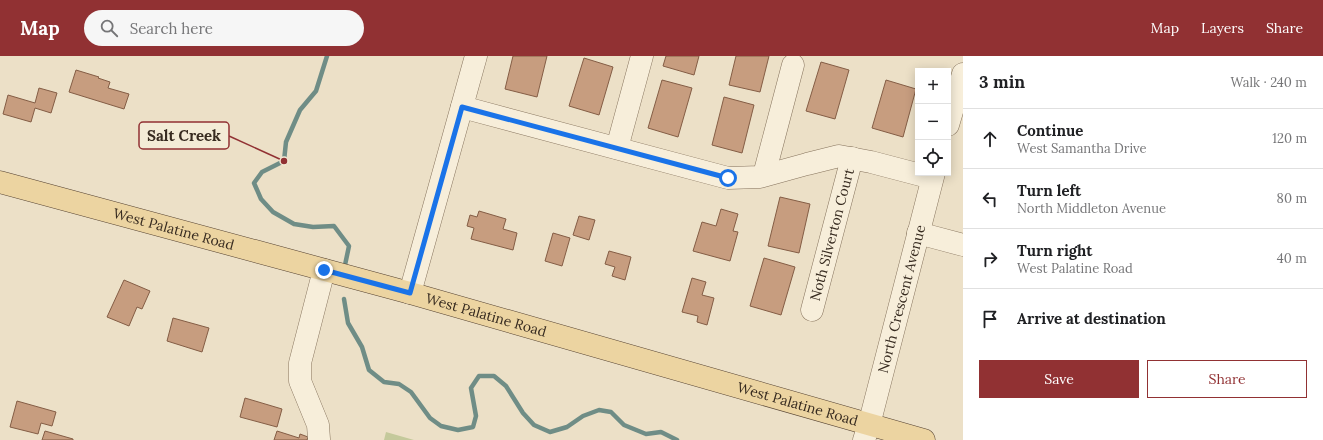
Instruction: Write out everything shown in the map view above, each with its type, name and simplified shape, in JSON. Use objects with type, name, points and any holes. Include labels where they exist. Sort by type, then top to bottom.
[{"type":"main road","name":"West Palatine Road","points":[[0,182],[410,293],[866,432],[924,440]]},
{"type":"street","points":[[410,293],[476,56]]},
{"type":"street","points":[[617,148],[642,56]]},
{"type":"street","points":[[764,175],[793,65]]},
{"type":"street","points":[[951,115],[963,74]]},
{"type":"street","points":[[462,107],[728,178],[760,177],[839,156],[915,172]]},
{"type":"street","name":"Noth Silverton Court","points":[[812,310],[852,158]]},
{"type":"street","name":"North Crescent Avenue","points":[[866,432],[933,176]]},
{"type":"street","points":[[918,233],[963,245]]},
{"type":"street","points":[[319,439],[318,425],[300,381],[300,363],[324,270]]},
{"type":"green space","points":[[386,432],[414,440],[384,440]]},
{"type":"building","points":[[513,56],[547,56],[537,97],[505,89]]},
{"type":"building","points":[[666,56],[699,56],[694,75],[663,66]]},
{"type":"building","points":[[736,56],[769,56],[760,92],[729,85]]},
{"type":"building","points":[[584,58],[613,67],[599,115],[569,106]]},
{"type":"building","points":[[821,62],[849,70],[835,119],[806,111]]},
{"type":"building","points":[[76,70],[110,82],[108,88],[129,94],[124,109],[69,92]]},
{"type":"building","points":[[662,80],[692,88],[678,137],[648,128]]},
{"type":"building","points":[[886,80],[915,89],[903,137],[872,128]]},
{"type":"building","points":[[39,88],[57,93],[51,113],[35,108],[31,122],[3,114],[8,95],[35,103]]},
{"type":"building","points":[[724,97],[754,105],[742,153],[712,145]]},
{"type":"building","points":[[780,197],[810,204],[799,253],[768,246]]},
{"type":"building","points":[[721,209],[738,214],[733,231],[738,232],[730,261],[693,251],[702,222],[716,226]]},
{"type":"building","points":[[479,211],[506,219],[503,229],[517,233],[513,250],[471,239],[474,228],[467,226],[470,215],[477,217]]},
{"type":"building","points":[[579,216],[595,220],[589,240],[573,235]]},
{"type":"building","points":[[553,233],[570,238],[562,266],[545,261]]},
{"type":"building","points":[[609,251],[631,257],[625,280],[612,276],[615,267],[605,264]]},
{"type":"building","points":[[764,258],[795,267],[781,315],[750,306]]},
{"type":"building","points":[[692,278],[706,282],[702,295],[714,298],[707,325],[697,322],[698,316],[682,312]]},
{"type":"building","points":[[124,280],[150,291],[142,309],[137,307],[129,326],[107,317]]},
{"type":"building","points":[[173,318],[209,328],[202,352],[167,341]]},
{"type":"building","points":[[245,398],[282,409],[277,427],[240,417]]},
{"type":"building","points":[[17,401],[56,412],[52,426],[41,423],[38,434],[10,427]]},
{"type":"building","points":[[45,431],[73,439],[73,440],[42,440]]},
{"type":"building","points":[[277,431],[299,438],[300,434],[308,437],[307,440],[274,440]]},
{"type":"waterway","points":[[327,56],[316,91],[300,110],[286,142],[284,161],[262,172],[254,183],[261,199],[273,212],[294,224],[313,227],[334,226],[349,246],[345,265]]},
{"type":"waterway","points":[[344,299],[348,323],[362,347],[369,370],[384,382],[399,384],[411,392],[430,418],[441,426],[458,430],[473,427],[476,416],[471,388],[479,376],[494,376],[506,386],[523,413],[534,425],[550,432],[567,427],[583,416],[599,410],[611,412],[624,425],[646,434],[661,432],[677,440]]},
{"type":"place","name":"Salt Creek","points":[[284,161]]},
{"type":"route","points":[[324,270],[410,293],[462,107],[728,178]]}]
